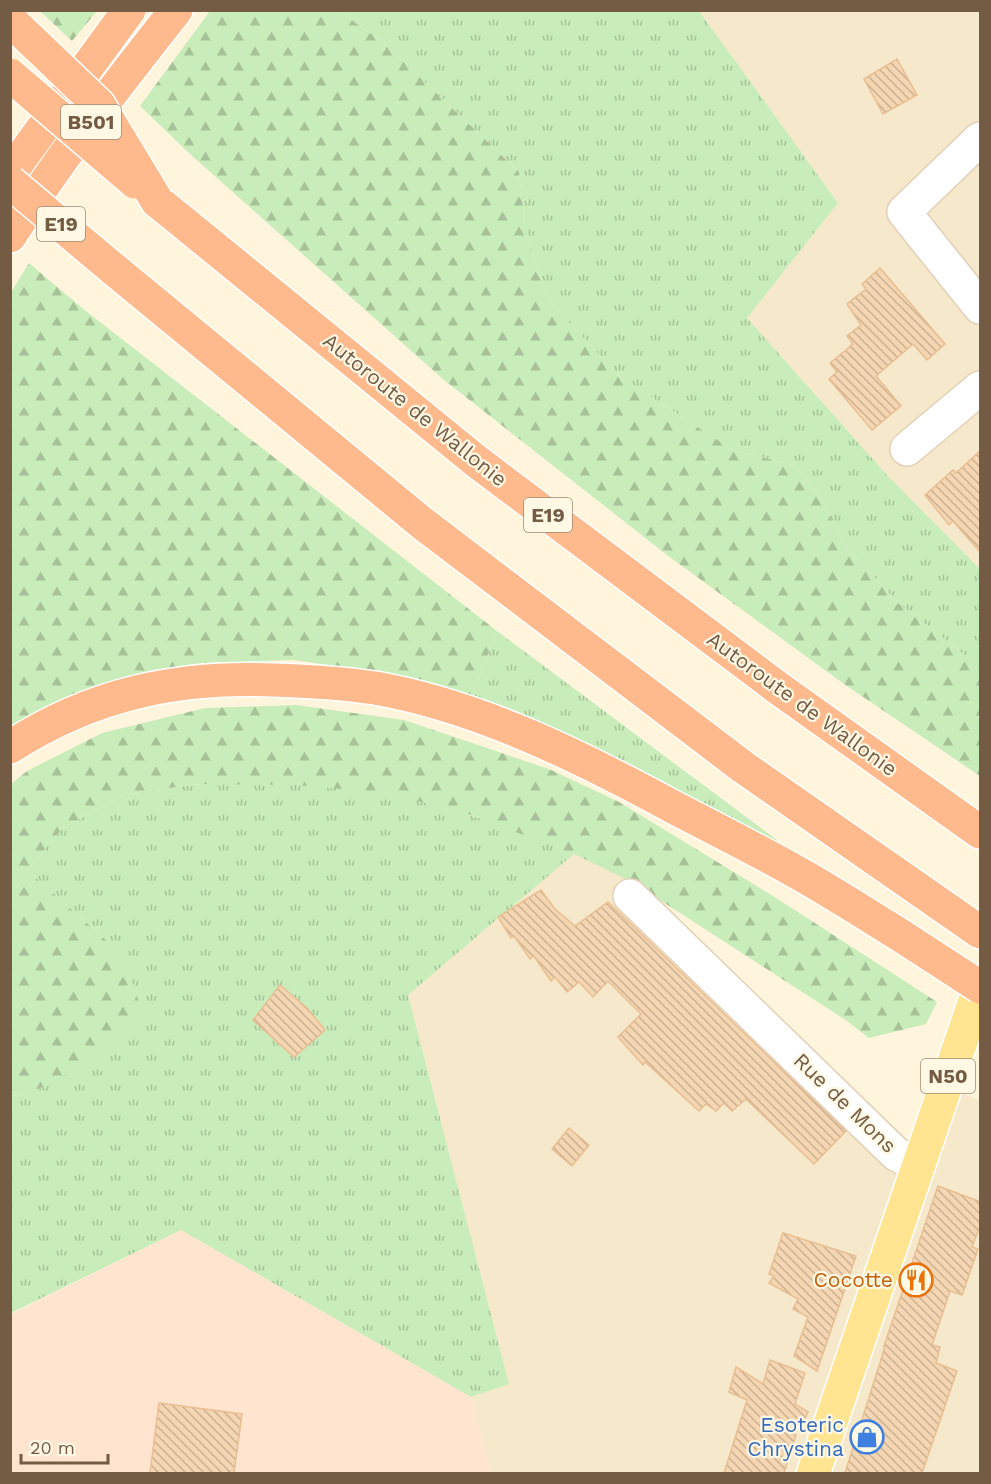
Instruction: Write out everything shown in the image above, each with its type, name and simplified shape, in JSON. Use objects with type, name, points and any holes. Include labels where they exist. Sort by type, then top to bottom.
[{"type":"highway","name":"B501","points":[[10,173],[129,10]]},
{"type":"highway","name":"B501","points":[[10,236],[115,88],[176,10]]},
{"type":"highway","points":[[10,20],[99,105],[157,201]]},
{"type":"highway","name":"Autoroute de Wallonie","points":[[10,75],[157,201],[476,461],[778,688],[981,832]]},
{"type":"highway","name":"E19","points":[[10,182],[422,523],[743,767],[981,932]]},
{"type":"highway","points":[[10,747],[38,729],[101,701],[164,686],[239,679],[308,681],[375,688],[442,705],[520,732],[605,770],[792,870],[981,986]]},
{"type":"main road","name":"N50","points":[[918,1166],[981,986]]},
{"type":"main road","name":"Rue de Mons","points":[[813,1473],[918,1166]]},
{"type":"street","points":[[981,139],[904,212],[981,307]]},
{"type":"street","points":[[907,449],[981,388]]},
{"type":"street","name":"Rue de Mons","points":[[630,896],[896,1154],[918,1166]]},
{"type":"shaded area","points":[[699,11],[980,11],[980,569],[887,475],[747,318],[838,203]]},
{"type":"shaded area","points":[[574,854],[632,882],[917,1166],[945,1085],[980,1101],[980,1473],[490,1473],[471,1397],[509,1384],[408,995]]},
{"type":"shaded area","points":[[181,1230],[471,1397],[490,1473],[11,1474],[11,1314]]},
{"type":"green space","points":[[40,11],[97,11],[72,41]]},
{"type":"green space","points":[[210,11],[339,11],[384,43],[519,172],[526,233],[549,301],[620,377],[733,450],[793,465],[821,498],[845,546],[898,603],[980,667],[980,776],[844,684],[667,555],[444,380],[190,154],[140,106]]},
{"type":"green space","points":[[339,11],[699,11],[838,203],[747,318],[887,475],[980,569],[980,667],[898,603],[845,546],[821,498],[793,465],[733,450],[620,377],[549,301],[526,233],[519,172],[384,43]]},
{"type":"green space","points":[[29,263],[82,308],[497,631],[471,698],[372,671],[293,660],[202,663],[110,684],[11,732],[10,294]]},
{"type":"green space","points":[[497,631],[777,840],[771,848],[471,698]]},
{"type":"green space","points":[[296,705],[404,720],[549,769],[619,802],[773,896],[937,1002],[926,1024],[869,1038],[847,1021],[632,882],[574,854],[471,815],[387,793],[296,785],[199,784],[126,794],[63,828],[27,870],[106,940],[135,986],[141,1014],[98,1056],[44,1087],[11,1096],[11,784],[27,771],[102,733],[205,708]]},
{"type":"green space","points":[[199,784],[317,786],[387,793],[459,811],[574,854],[408,995],[509,1384],[471,1397],[181,1230],[11,1313],[11,1096],[44,1087],[106,940],[27,870],[63,828],[126,794]]},
{"type":"building","points":[[897,59],[917,95],[883,114],[864,79]]},
{"type":"building","points":[[880,268],[945,344],[927,360],[913,344],[876,376],[901,406],[872,430],[829,379],[837,372],[830,363],[853,344],[847,336],[861,325],[847,304],[866,289],[862,284]]},
{"type":"building","points":[[981,450],[981,553],[953,521],[949,525],[925,495],[953,470],[956,473]]},
{"type":"building","points":[[541,890],[555,909],[575,926],[608,902],[846,1131],[814,1164],[746,1099],[732,1111],[724,1103],[716,1111],[706,1104],[699,1111],[645,1062],[643,1065],[618,1037],[641,1014],[608,981],[593,997],[579,982],[567,992],[555,977],[551,981],[534,956],[530,959],[514,936],[511,938],[498,917]]},
{"type":"building","points":[[280,985],[307,1008],[325,1030],[294,1057],[253,1020]]},
{"type":"building","points":[[569,1128],[589,1145],[572,1166],[552,1149]]},
{"type":"building","points":[[938,1186],[981,1202],[981,1223],[972,1247],[978,1249],[962,1295],[950,1291],[932,1345],[940,1347],[936,1363],[957,1371],[922,1473],[845,1473],[884,1346]]},
{"type":"building","points":[[783,1233],[856,1256],[817,1371],[794,1356],[808,1317],[793,1309],[798,1299],[769,1283],[774,1276],[769,1274]]},
{"type":"building","points":[[770,1360],[805,1373],[795,1404],[808,1412],[802,1425],[790,1420],[787,1431],[796,1435],[784,1473],[724,1473],[747,1400],[729,1392],[736,1367],[763,1384]]},
{"type":"building","points":[[159,1403],[242,1414],[234,1473],[150,1473]]},
{"type":"place","name":"Cocotte","points":[[916,1280]]},
{"type":"place","name":"Esoteric Chrystina","points":[[867,1437]]}]
